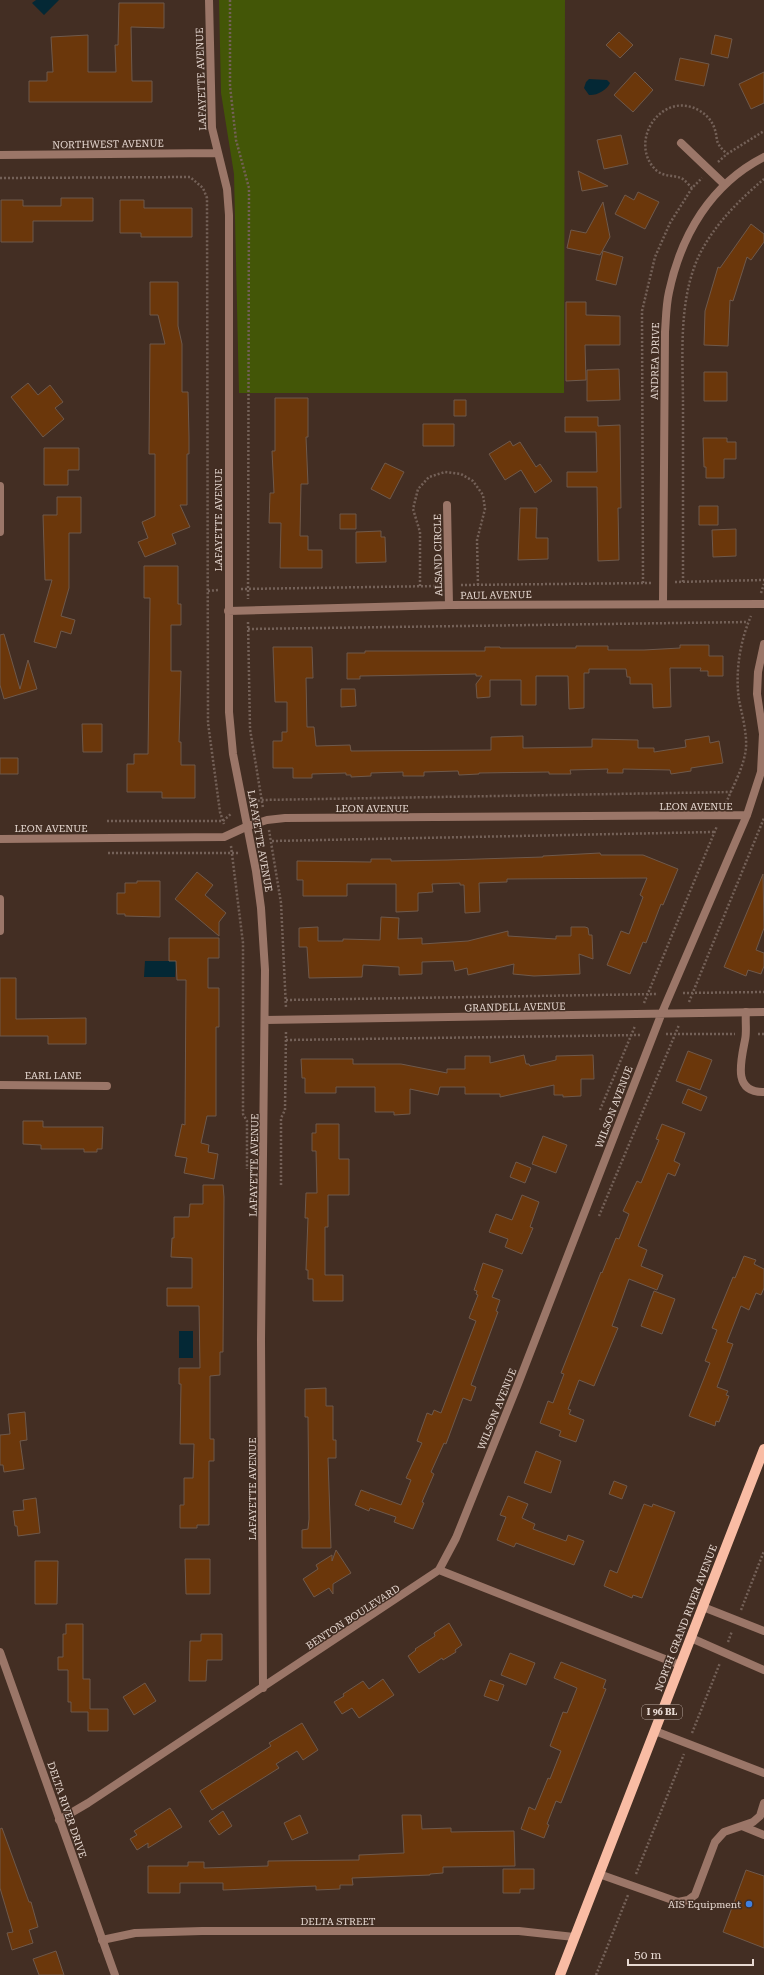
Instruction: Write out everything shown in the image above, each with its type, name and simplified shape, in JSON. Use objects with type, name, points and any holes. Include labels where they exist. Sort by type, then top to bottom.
[{"type":"main road","name":"NORTH GRAND RIVER AVENUE","points":[[560,1975],[703,1607],[760,1472],[764,1449]]},
{"type":"street","name":"LAFAYETTE AVENUE","points":[[209,0],[210,104],[212,128],[227,189],[229,216],[229,712],[233,754],[253,853],[261,908],[265,970],[261,1340],[263,1688]]},
{"type":"street","points":[[682,142],[724,184]]},
{"type":"street","name":"NORTHWEST AVENUE","points":[[0,155],[217,153]]},
{"type":"street","name":"ANDREA DRIVE","points":[[663,603],[665,332],[668,293],[692,226],[711,198],[724,184],[746,166],[764,156]]},
{"type":"street","points":[[0,486],[0,532]]},
{"type":"street","name":"ALSAND CIRCLE","points":[[447,505],[449,605]]},
{"type":"street","name":"PAUL AVENUE","points":[[228,611],[248,609],[449,605],[663,603],[760,604]]},
{"type":"street","name":"WILSON AVENUE","points":[[439,1570],[456,1538],[518,1384],[653,1034],[747,815],[761,772],[763,734],[758,672],[764,644]]},
{"type":"street","name":"LEON AVENUE","points":[[0,839],[228,837],[248,826],[267,820],[285,818],[747,815]]},
{"type":"street","points":[[0,899],[0,931]]},
{"type":"street","points":[[746,1012],[745,1034],[741,1054],[741,1079],[748,1089],[757,1092],[764,1092]]},
{"type":"street","name":"GRANDELL AVENUE","points":[[265,1020],[661,1015],[764,1012]]},
{"type":"street","name":"EARL LANE","points":[[0,1085],[107,1086]]},
{"type":"street","points":[[439,1570],[680,1665]]},
{"type":"street","name":"BENTON BOULEVARD","points":[[59,1820],[88,1803],[263,1688],[439,1570]]},
{"type":"street","points":[[703,1607],[764,1631]]},
{"type":"street","points":[[691,1638],[764,1670]]},
{"type":"street","name":"DELTA RIVER DRIVE","points":[[0,1652],[115,1975]]},
{"type":"street","points":[[655,1731],[764,1773]]},
{"type":"street","points":[[599,1874],[678,1902],[688,1900],[695,1895],[715,1842],[724,1832],[753,1822],[760,1816],[764,1803]]},
{"type":"street","points":[[742,1826],[764,1835]]},
{"type":"street","name":"DELTA STREET","points":[[102,1940],[135,1933],[202,1931],[519,1931],[574,1937]]},
{"type":"path","points":[[230,0],[230,86],[236,140],[249,188],[248,629],[250,729],[261,800],[272,840],[281,903],[286,1000],[285,1110],[281,1118],[281,1185]]},
{"type":"path","points":[[0,178],[190,177],[203,188],[207,198],[208,723],[220,812],[232,853],[243,943],[242,1114],[247,1121],[247,1169]]},
{"type":"path","points":[[683,582],[683,349],[686,300],[697,260],[719,224],[749,191],[764,179]]},
{"type":"path","points":[[208,591],[248,589],[764,580]]},
{"type":"path","points":[[600,1110],[741,767],[746,748],[739,697],[738,669],[748,622],[760,604],[764,584]]},
{"type":"path","points":[[248,629],[748,622]]},
{"type":"path","points":[[107,821],[223,821],[243,804],[261,800],[731,792]]},
{"type":"path","points":[[272,840],[714,832]]},
{"type":"path","points":[[108,853],[274,853]]},
{"type":"path","points":[[286,1000],[764,992]]},
{"type":"path","points":[[286,1040],[653,1034],[764,1034]]},
{"type":"path","points":[[596,1975],[764,1551]]},
{"type":"green space","points":[[219,0],[565,0],[564,393],[239,393],[234,174],[221,93]]},
{"type":"water","points":[[36,0],[59,0],[44,15],[32,3]]},
{"type":"water","points":[[589,79],[607,80],[610,83],[601,92],[595,95],[589,95],[584,88]]},
{"type":"water","points":[[145,961],[176,961],[175,977],[144,977]]},
{"type":"water","points":[[179,1331],[193,1331],[193,1358],[179,1358]]},
{"type":"building","points":[[119,3],[164,3],[164,28],[131,27],[132,81],[152,81],[152,102],[29,102],[29,81],[47,81],[47,72],[53,72],[51,37],[88,35],[88,72],[116,72],[115,45],[118,45]]},
{"type":"building","points":[[619,32],[633,45],[620,58],[606,45]]},
{"type":"building","points":[[715,35],[732,39],[728,58],[711,54]]},
{"type":"building","points":[[680,58],[709,64],[704,86],[675,80]]},
{"type":"building","points":[[635,72],[653,90],[633,112],[614,95]]},
{"type":"building","points":[[764,72],[764,103],[751,109],[739,84]]},
{"type":"building","points":[[621,135],[628,164],[604,169],[597,140]]},
{"type":"building","points":[[578,171],[608,186],[582,191]]},
{"type":"building","points":[[638,192],[659,202],[645,229],[615,214],[625,195],[634,200]]},
{"type":"building","points":[[61,198],[93,198],[93,221],[33,221],[33,242],[1,242],[1,200],[23,200],[23,206],[61,206]]},
{"type":"building","points":[[120,200],[144,200],[144,208],[192,208],[192,237],[141,237],[141,233],[120,233]]},
{"type":"building","points":[[603,202],[610,237],[600,255],[567,248],[571,230],[586,233]]},
{"type":"building","points":[[751,224],[764,234],[764,242],[751,260],[747,257],[733,301],[730,300],[728,346],[704,345],[705,311],[718,267],[720,268]]},
{"type":"building","points":[[603,251],[623,257],[616,285],[596,280]]},
{"type":"building","points":[[150,282],[178,282],[178,326],[182,344],[182,392],[188,392],[189,437],[189,454],[187,454],[187,505],[180,505],[190,527],[172,534],[176,544],[145,557],[138,542],[148,538],[142,522],[155,516],[155,454],[149,454],[150,344],[165,344],[158,315],[150,315]]},
{"type":"building","points":[[566,302],[586,302],[586,315],[620,316],[620,345],[585,345],[586,380],[566,381]]},
{"type":"building","points":[[619,369],[620,400],[587,401],[587,370]]},
{"type":"building","points":[[704,372],[727,372],[727,401],[704,401]]},
{"type":"building","points":[[28,383],[38,395],[50,385],[63,402],[55,408],[64,419],[43,437],[11,397]]},
{"type":"building","points":[[275,398],[308,398],[308,437],[306,437],[308,484],[301,484],[300,536],[308,536],[308,550],[322,550],[322,568],[280,568],[281,523],[269,523],[270,493],[274,493],[272,451],[275,451]]},
{"type":"building","points":[[454,400],[466,400],[466,416],[454,416]]},
{"type":"building","points":[[565,417],[598,417],[598,426],[620,425],[621,508],[618,508],[619,560],[598,561],[597,487],[567,487],[567,472],[597,472],[596,432],[565,432]]},
{"type":"building","points":[[423,424],[454,424],[454,446],[423,446]]},
{"type":"building","points":[[703,438],[727,438],[727,442],[736,442],[736,459],[724,459],[724,478],[706,478]]},
{"type":"building","points":[[510,441],[513,446],[520,442],[536,467],[540,464],[552,481],[535,493],[521,470],[505,480],[489,454]]},
{"type":"building","points":[[44,448],[79,448],[79,470],[68,470],[68,485],[44,485]]},
{"type":"building","points":[[385,463],[404,472],[390,499],[371,489]]},
{"type":"building","points":[[57,497],[81,497],[81,533],[69,533],[69,588],[61,616],[75,620],[71,634],[61,631],[56,648],[34,642],[52,580],[45,580],[43,515],[57,515]]},
{"type":"building","points":[[699,506],[718,506],[718,525],[699,525]]},
{"type":"building","points":[[520,508],[537,508],[536,538],[548,538],[548,559],[518,560]]},
{"type":"building","points":[[340,514],[356,514],[356,529],[340,529]]},
{"type":"building","points":[[736,529],[736,556],[713,557],[712,530]]},
{"type":"building","points":[[381,531],[381,537],[385,537],[386,562],[356,563],[356,532]]},
{"type":"building","points":[[144,566],[178,566],[178,604],[181,604],[181,625],[171,625],[171,671],[181,671],[179,742],[181,742],[181,765],[195,765],[195,798],[162,798],[162,792],[127,792],[127,764],[134,764],[134,754],[148,754],[150,598],[144,598]]},
{"type":"building","points":[[4,634],[20,689],[28,660],[37,689],[4,699],[0,685],[0,635]]},
{"type":"building","points":[[680,645],[709,645],[709,656],[723,656],[723,676],[708,676],[708,671],[700,671],[701,668],[670,668],[671,707],[653,708],[652,684],[630,684],[630,677],[627,677],[626,669],[589,669],[589,673],[584,673],[584,708],[569,709],[568,676],[536,676],[536,705],[521,705],[521,680],[490,680],[490,697],[477,698],[476,684],[482,676],[476,676],[476,674],[360,676],[360,679],[347,679],[347,653],[365,653],[365,651],[485,651],[485,647],[576,648],[576,646],[608,646],[608,650],[644,650],[680,648]]},
{"type":"building","points":[[273,647],[312,647],[313,678],[306,678],[307,727],[314,727],[316,746],[350,745],[351,751],[491,750],[491,737],[523,736],[523,748],[592,747],[592,739],[638,740],[638,748],[654,748],[654,752],[686,747],[685,740],[709,736],[710,743],[719,741],[723,763],[691,768],[691,771],[671,774],[670,770],[623,769],[623,773],[607,773],[608,769],[570,770],[571,774],[549,774],[549,772],[479,773],[459,775],[458,771],[424,772],[424,776],[403,776],[403,772],[371,773],[371,776],[351,777],[351,775],[346,775],[346,773],[312,774],[312,778],[293,778],[293,768],[273,768],[273,741],[282,741],[282,732],[287,732],[287,702],[275,702]]},
{"type":"building","points":[[341,689],[355,689],[356,706],[341,707]]},
{"type":"building","points":[[82,724],[102,724],[102,752],[83,752]]},
{"type":"building","points":[[0,758],[18,758],[18,774],[0,774]]},
{"type":"building","points":[[600,853],[601,855],[643,855],[678,869],[663,905],[661,904],[646,943],[643,942],[630,974],[607,965],[621,931],[629,934],[643,897],[640,895],[647,878],[507,879],[507,882],[479,883],[480,912],[465,913],[464,885],[460,885],[460,883],[432,884],[433,892],[418,893],[418,911],[396,912],[396,884],[347,884],[347,896],[303,896],[303,880],[297,880],[297,861],[371,862],[371,859],[391,859],[391,861],[447,860],[543,857]]},
{"type":"building","points":[[197,872],[213,885],[205,895],[226,913],[219,922],[219,936],[175,899]]},
{"type":"building","points":[[763,874],[764,928],[756,950],[764,953],[764,966],[761,974],[748,970],[746,976],[724,967]]},
{"type":"building","points":[[137,881],[160,881],[160,917],[125,916],[125,914],[117,914],[117,893],[125,893],[125,883],[137,883]]},
{"type":"building","points":[[381,917],[399,918],[398,939],[422,938],[422,944],[468,941],[508,931],[508,936],[556,939],[556,936],[571,936],[571,927],[585,927],[588,928],[589,935],[592,935],[593,959],[579,954],[580,974],[534,976],[513,974],[514,964],[468,975],[467,968],[455,971],[453,961],[422,962],[422,974],[399,975],[399,967],[363,965],[362,977],[309,978],[307,947],[299,947],[299,928],[318,927],[318,941],[343,941],[343,939],[380,940]]},
{"type":"building","points":[[169,938],[219,938],[219,958],[208,958],[208,988],[219,988],[219,1027],[216,1027],[216,1116],[207,1116],[201,1143],[209,1145],[208,1152],[218,1154],[214,1179],[184,1173],[187,1158],[175,1156],[182,1124],[185,1125],[186,980],[177,980],[176,961],[169,961]]},
{"type":"building","points":[[0,978],[16,978],[16,1019],[86,1018],[86,1044],[48,1044],[48,1036],[0,1036]]},
{"type":"building","points":[[688,1051],[712,1060],[700,1090],[676,1081]]},
{"type":"building","points":[[524,1055],[526,1064],[529,1064],[530,1066],[556,1060],[556,1056],[593,1055],[594,1079],[581,1079],[581,1096],[563,1097],[563,1095],[554,1095],[554,1085],[500,1097],[500,1094],[465,1094],[465,1087],[440,1087],[438,1095],[410,1089],[410,1114],[394,1115],[394,1112],[375,1112],[375,1087],[336,1087],[336,1093],[305,1093],[305,1078],[302,1078],[301,1059],[353,1059],[353,1064],[401,1064],[447,1073],[447,1069],[465,1069],[465,1056],[490,1056],[490,1063]]},
{"type":"building","points":[[688,1089],[707,1097],[701,1111],[682,1103]]},
{"type":"building","points":[[23,1121],[43,1121],[43,1127],[103,1127],[102,1149],[97,1149],[97,1152],[84,1152],[84,1149],[41,1149],[41,1145],[23,1144]]},
{"type":"building","points":[[316,1124],[339,1124],[339,1159],[349,1159],[349,1195],[328,1195],[328,1227],[325,1227],[325,1275],[343,1275],[343,1301],[313,1301],[313,1279],[308,1279],[308,1270],[306,1270],[308,1218],[305,1218],[306,1193],[317,1193],[316,1151],[312,1151],[312,1133],[316,1133]]},
{"type":"building","points":[[662,1124],[685,1133],[674,1161],[680,1164],[675,1176],[668,1173],[638,1246],[647,1250],[641,1266],[663,1275],[657,1290],[629,1279],[612,1326],[618,1328],[594,1386],[579,1380],[568,1409],[571,1410],[569,1414],[584,1420],[576,1442],[559,1436],[561,1431],[540,1423],[548,1401],[553,1403],[564,1374],[561,1373],[601,1272],[602,1273],[616,1238],[619,1239],[629,1214],[623,1211],[637,1181],[641,1183],[659,1140],[656,1139]]},
{"type":"building","points":[[543,1136],[567,1145],[556,1173],[532,1164]]},
{"type":"building","points":[[516,1162],[531,1168],[525,1183],[510,1177]]},
{"type":"building","points":[[203,1185],[223,1185],[223,1352],[220,1352],[220,1375],[210,1376],[210,1439],[214,1439],[214,1461],[209,1461],[209,1525],[197,1525],[197,1528],[180,1528],[180,1505],[184,1505],[184,1478],[193,1478],[194,1444],[180,1444],[181,1384],[179,1384],[179,1368],[200,1368],[199,1306],[167,1306],[167,1288],[192,1288],[192,1258],[171,1257],[172,1238],[174,1238],[174,1217],[189,1217],[190,1204],[203,1204]]},
{"type":"building","points":[[522,1195],[539,1202],[530,1227],[533,1228],[522,1254],[505,1247],[508,1239],[489,1232],[496,1214],[512,1220]]},
{"type":"building","points":[[744,1256],[756,1260],[754,1264],[764,1269],[764,1288],[761,1295],[756,1293],[749,1310],[741,1306],[727,1342],[733,1344],[717,1387],[728,1391],[726,1395],[729,1396],[719,1422],[716,1421],[715,1426],[689,1416],[710,1363],[705,1361],[717,1330],[712,1328],[733,1277],[735,1278]]},
{"type":"building","points":[[483,1263],[503,1270],[492,1297],[500,1300],[496,1311],[498,1312],[471,1385],[476,1387],[471,1401],[463,1398],[446,1444],[444,1443],[431,1472],[434,1474],[422,1502],[424,1503],[413,1529],[394,1522],[396,1517],[370,1508],[369,1511],[355,1505],[361,1490],[401,1505],[411,1480],[406,1478],[422,1443],[417,1441],[427,1413],[432,1415],[434,1410],[441,1413],[476,1321],[469,1318],[478,1295],[476,1294],[477,1291],[474,1290]]},
{"type":"building","points":[[654,1291],[675,1299],[662,1334],[641,1326]]},
{"type":"building","points":[[326,1388],[326,1406],[333,1406],[333,1440],[336,1440],[336,1458],[328,1458],[331,1548],[302,1548],[302,1530],[308,1529],[309,1519],[308,1417],[305,1417],[305,1389]]},
{"type":"building","points":[[25,1412],[27,1440],[20,1441],[24,1469],[4,1472],[3,1465],[0,1465],[0,1435],[10,1434],[8,1414]]},
{"type":"building","points":[[536,1451],[561,1461],[551,1493],[524,1483]]},
{"type":"building","points":[[614,1481],[627,1486],[622,1499],[609,1494]]},
{"type":"building","points":[[508,1496],[528,1504],[522,1518],[535,1524],[533,1529],[566,1541],[568,1535],[584,1541],[574,1565],[516,1543],[514,1547],[497,1540],[506,1517],[500,1515]]},
{"type":"building","points":[[36,1498],[40,1533],[18,1536],[13,1511],[24,1510],[23,1500]]},
{"type":"building","points":[[644,1504],[652,1507],[653,1504],[675,1512],[642,1598],[633,1595],[632,1598],[604,1586],[610,1570],[617,1573]]},
{"type":"building","points":[[336,1550],[351,1573],[333,1584],[333,1594],[329,1588],[314,1597],[303,1579],[318,1569],[316,1565],[332,1555],[332,1561]]},
{"type":"building","points":[[185,1559],[210,1559],[210,1594],[186,1594]]},
{"type":"building","points":[[35,1561],[58,1561],[57,1604],[35,1604]]},
{"type":"building","points":[[449,1623],[462,1645],[455,1650],[456,1652],[443,1660],[442,1658],[419,1673],[408,1656],[416,1650],[415,1649],[435,1636],[434,1633]]},
{"type":"building","points":[[66,1624],[83,1624],[83,1679],[90,1679],[90,1709],[108,1709],[108,1731],[88,1731],[88,1712],[71,1712],[71,1702],[68,1702],[68,1670],[58,1670],[58,1657],[63,1657],[63,1634],[66,1634]]},
{"type":"building","points":[[201,1634],[222,1634],[222,1660],[207,1660],[206,1681],[189,1681],[190,1641],[201,1641]]},
{"type":"building","points":[[510,1653],[535,1663],[526,1685],[501,1675]]},
{"type":"building","points":[[561,1662],[606,1680],[603,1688],[606,1689],[561,1803],[556,1801],[547,1824],[549,1825],[544,1838],[521,1829],[529,1807],[535,1810],[548,1778],[550,1779],[561,1751],[550,1746],[563,1712],[567,1713],[577,1688],[554,1678]]},
{"type":"building","points":[[383,1679],[394,1695],[359,1718],[352,1708],[342,1714],[334,1702],[344,1696],[343,1694],[363,1681],[369,1689]]},
{"type":"building","points":[[490,1680],[504,1685],[498,1701],[484,1696]]},
{"type":"building","points":[[145,1683],[156,1701],[134,1715],[123,1697]]},
{"type":"building","points":[[302,1723],[318,1750],[303,1760],[297,1751],[276,1764],[279,1768],[212,1810],[200,1791],[271,1746],[269,1743]]},
{"type":"building","points":[[170,1808],[182,1827],[148,1848],[148,1843],[137,1850],[130,1839],[137,1835],[134,1831]]},
{"type":"building","points":[[223,1811],[232,1826],[219,1835],[209,1821]]},
{"type":"building","points":[[300,1815],[308,1833],[292,1840],[284,1823]]},
{"type":"building","points":[[402,1815],[421,1815],[422,1829],[451,1828],[451,1832],[514,1831],[515,1866],[443,1867],[443,1873],[430,1875],[352,1878],[353,1885],[340,1885],[340,1889],[316,1890],[316,1886],[223,1890],[223,1883],[180,1883],[180,1893],[148,1893],[148,1866],[188,1866],[188,1862],[204,1862],[204,1868],[268,1866],[268,1861],[359,1860],[359,1855],[404,1853]]},
{"type":"building","points":[[2,1828],[29,1902],[31,1902],[38,1927],[29,1930],[33,1943],[12,1950],[7,1933],[13,1932],[0,1888],[0,1829]]},
{"type":"building","points":[[503,1869],[534,1869],[534,1889],[520,1889],[520,1893],[503,1893]]},
{"type":"building","name":"AIS Equipment","points":[[746,1870],[764,1876],[764,1948],[723,1932]]},
{"type":"building","points":[[56,1951],[64,1975],[39,1975],[33,1959]]},
{"type":"place","name":"AIS Equipment","points":[[749,1904]]}]
